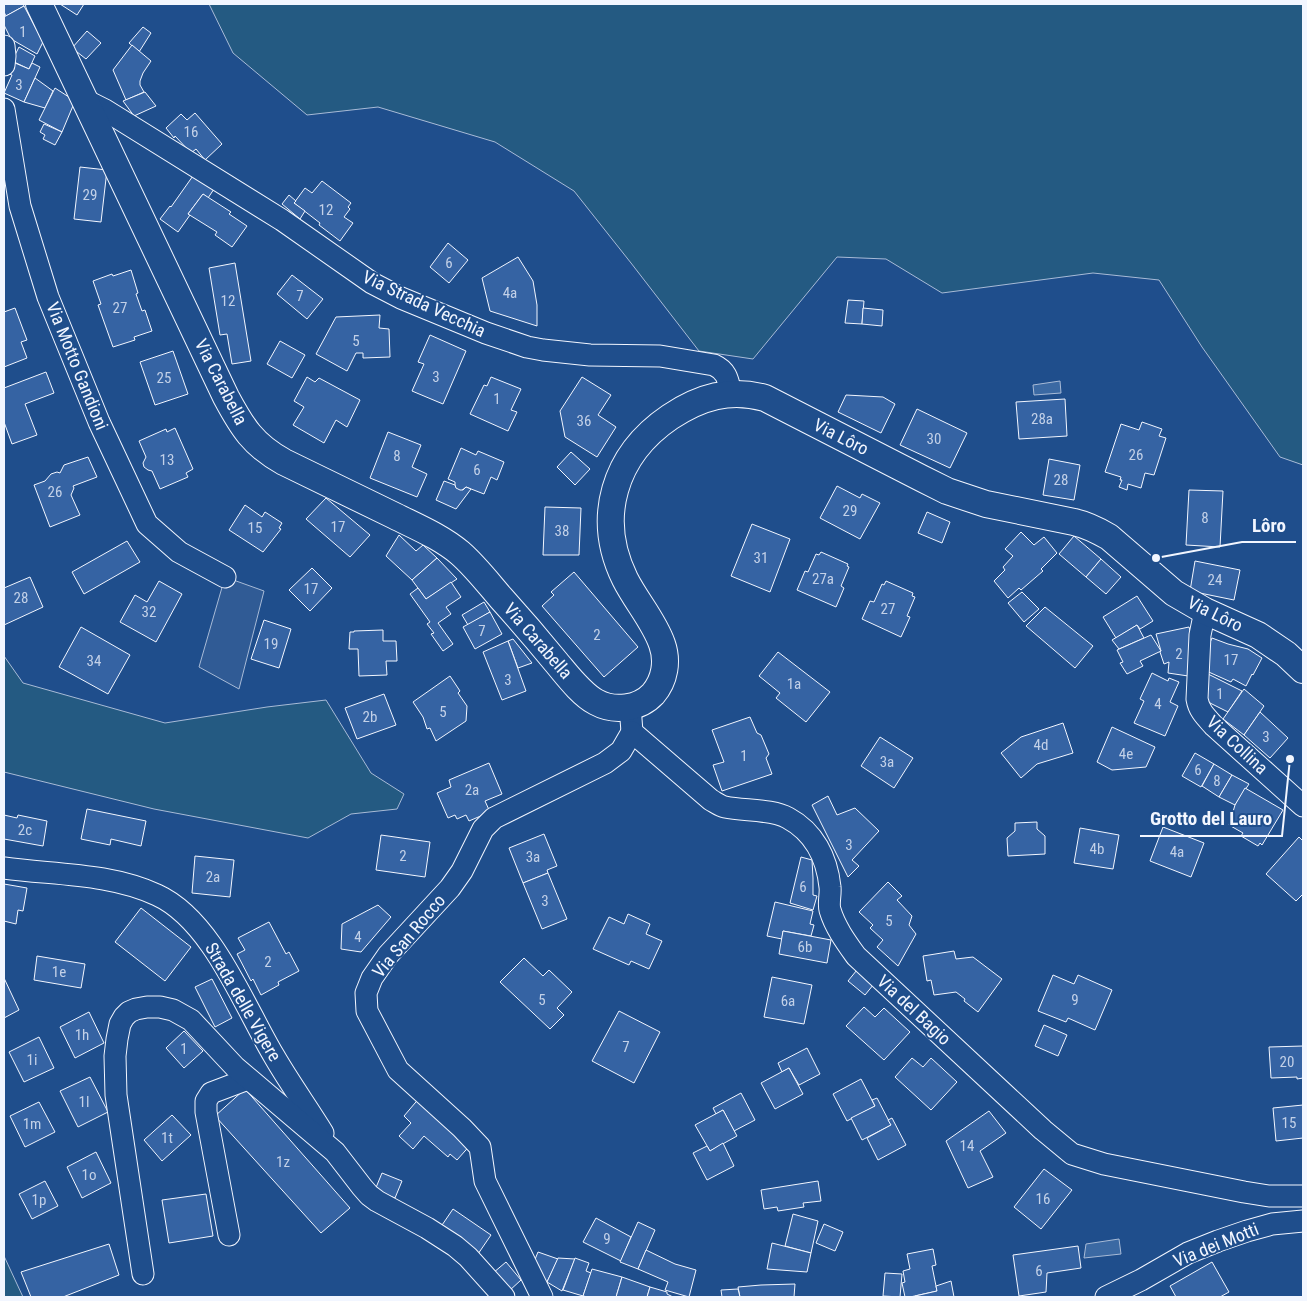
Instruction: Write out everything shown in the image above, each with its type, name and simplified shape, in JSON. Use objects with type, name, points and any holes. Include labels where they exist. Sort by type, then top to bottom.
[{"type":"street","name":"Via Carabella","points":[[39,4],[226,397],[236,417],[252,439],[273,456],[284,462],[448,544],[487,581],[590,699],[607,707],[619,708],[630,706]]},
{"type":"street","points":[[4,46],[4,65]]},
{"type":"street","name":"Via Strada Vecchia","points":[[85,100],[105,110],[282,220],[372,283],[402,298],[486,333],[526,347],[590,355],[660,356],[714,365],[720,368],[726,375],[731,393]]},
{"type":"street","name":"Via Motto Gandioni","points":[[4,109],[20,206],[48,298],[103,430],[147,524],[179,552],[225,577]]},
{"type":"street","name":"Via Lôro","points":[[630,706],[637,705],[652,695],[658,687],[664,670],[665,656],[656,630],[630,589],[616,556],[610,524],[616,485],[626,462],[636,448],[662,423],[691,405],[731,393],[751,394],[765,398],[947,491],[986,504],[1074,522],[1092,528],[1108,537],[1174,593],[1205,611],[1258,635],[1286,654],[1303,670]]},
{"type":"street","name":"Via Collina","points":[[1205,611],[1200,635],[1197,699],[1202,714],[1303,806]]},
{"type":"street","points":[[630,706],[632,732]]},
{"type":"street","name":"Via del Bagio","points":[[632,732],[711,800],[723,806],[767,812],[787,817],[803,827],[814,840],[828,869],[830,908],[839,931],[856,956],[1072,1154],[1104,1164],[1244,1192],[1269,1196],[1303,1196]]},
{"type":"street","name":"Via San Rocco","points":[[542,1297],[485,1181],[480,1147],[462,1128],[398,1070],[367,1011],[366,993],[372,978],[388,955],[454,882],[462,871],[483,829],[494,818],[605,763],[621,751],[632,732]]},
{"type":"street","name":"Strada delle Vigere","points":[[4,868],[78,875],[131,885],[158,895],[179,909],[207,939],[219,956],[274,1056],[335,1152]]},
{"type":"street","points":[[143,1274],[116,1094],[115,1056],[120,1024],[124,1017],[136,1009],[160,1007],[173,1010],[191,1020],[248,1079],[335,1152],[369,1195],[455,1246],[468,1257],[504,1297]]},
{"type":"street","points":[[229,1235],[206,1112],[206,1101],[211,1093],[248,1079]]},
{"type":"street","name":"Via dei Motti","points":[[1106,1297],[1188,1253],[1218,1241],[1272,1224],[1303,1221]]},
{"type":"shaded area","points":[[209,4],[1303,4],[1303,465],[1280,457],[1202,347],[1159,280],[1093,273],[942,293],[886,259],[837,257],[753,359],[699,351],[574,191],[495,142],[378,107],[307,115],[233,53]]},
{"type":"shaded area","points":[[1060,381],[1061,393],[1034,395],[1033,385]]},
{"type":"shaded area","points":[[225,577],[264,591],[239,689],[199,667]]},
{"type":"shaded area","points":[[4,656],[23,683],[165,723],[326,700],[371,773],[404,794],[397,809],[351,814],[308,838],[154,809],[4,772]]},
{"type":"shaded area","points":[[1119,1239],[1121,1254],[1084,1258],[1086,1244]]},
{"type":"shaded area","points":[[4,1256],[23,1297],[4,1297]]},
{"type":"building","points":[[4,4],[23,4],[24,6],[6,16]]},
{"type":"building","points":[[60,4],[84,4],[77,15]]},
{"type":"building","points":[[24,6],[43,42],[37,54],[11,39],[4,25],[4,17]]},
{"type":"building","points":[[143,27],[151,33],[139,52],[129,43]]},
{"type":"building","points":[[87,31],[101,43],[86,59],[72,48]]},
{"type":"building","points":[[132,45],[151,61],[140,81],[144,92],[126,100],[113,70]]},
{"type":"building","points":[[19,47],[35,56],[29,69],[12,61]]},
{"type":"building","points":[[15,63],[29,69],[32,63],[40,67],[24,102],[4,93],[12,75],[9,74]]},
{"type":"building","points":[[35,78],[53,91],[45,108],[24,102]]},
{"type":"building","points":[[55,88],[75,101],[62,132],[39,120]]},
{"type":"building","points":[[145,92],[156,106],[134,116],[123,101]]},
{"type":"building","points":[[195,113],[222,144],[205,160],[196,149],[191,153],[166,128],[181,114],[187,120]]},
{"type":"building","points":[[44,124],[62,132],[55,145],[43,139],[45,135],[40,132]]},
{"type":"building","points":[[80,167],[107,170],[101,222],[74,219]]},
{"type":"building","points":[[195,173],[216,186],[208,198],[203,194],[188,214],[190,215],[178,232],[160,219]]},
{"type":"building","points":[[322,181],[351,203],[348,207],[350,209],[344,217],[353,223],[340,241],[294,203],[305,188],[312,193]]},
{"type":"building","points":[[203,194],[231,212],[229,214],[247,226],[232,247],[215,235],[217,232],[188,214]]},
{"type":"building","points":[[289,195],[296,201],[294,203],[305,211],[300,219],[282,204]]},
{"type":"building","points":[[448,243],[468,260],[449,283],[430,267]]},
{"type":"building","points":[[518,257],[533,281],[537,305],[537,326],[490,311],[482,278]]},
{"type":"building","points":[[235,263],[251,361],[232,364],[227,334],[220,335],[209,268]]},
{"type":"building","points":[[131,270],[138,293],[136,294],[142,311],[145,310],[152,331],[134,337],[135,340],[113,347],[98,305],[101,304],[93,281]]},
{"type":"building","points":[[292,275],[323,299],[307,319],[277,294]]},
{"type":"building","points":[[848,300],[864,301],[862,324],[845,323]]},
{"type":"building","points":[[15,308],[27,340],[21,342],[27,358],[4,367],[4,312]]},
{"type":"building","points":[[863,308],[883,310],[882,326],[862,324]]},
{"type":"building","points":[[380,315],[379,328],[389,329],[390,357],[363,358],[363,353],[356,353],[347,371],[316,354],[336,317]]},
{"type":"building","points":[[430,335],[466,351],[443,404],[412,391],[424,364],[418,362]]},
{"type":"building","points":[[280,341],[305,355],[292,378],[267,364]]},
{"type":"building","points":[[173,351],[188,394],[155,405],[140,362]]},
{"type":"building","points":[[46,372],[54,393],[25,404],[37,435],[12,444],[4,422],[4,388]]},
{"type":"building","points":[[307,377],[315,382],[319,378],[360,400],[347,427],[336,420],[324,443],[293,425],[304,407],[294,401]]},
{"type":"building","points":[[491,377],[521,389],[511,410],[517,412],[508,431],[470,414],[484,385],[487,386]]},
{"type":"building","points":[[582,377],[611,395],[598,415],[616,427],[597,457],[565,437],[560,411]]},
{"type":"building","points":[[846,395],[883,397],[895,404],[881,433],[838,412]]},
{"type":"building","points":[[1065,399],[1067,436],[1019,439],[1016,402]]},
{"type":"building","points":[[917,409],[967,433],[950,468],[900,445]]},
{"type":"building","points":[[1142,422],[1162,429],[1159,436],[1166,438],[1154,475],[1145,473],[1141,488],[1128,484],[1127,490],[1119,487],[1122,480],[1120,480],[1121,477],[1105,472],[1121,424],[1139,430]]},
{"type":"building","points":[[175,428],[193,469],[186,473],[188,477],[160,489],[152,471],[144,467],[143,463],[146,457],[139,441],[166,429],[167,432]]},
{"type":"building","points":[[388,432],[421,445],[412,467],[427,474],[417,497],[370,478]]},
{"type":"building","points":[[461,448],[476,455],[478,451],[504,462],[497,480],[491,477],[484,494],[466,487],[461,491],[457,490],[455,482],[448,479]]},
{"type":"building","points":[[571,452],[590,469],[575,485],[557,467]]},
{"type":"building","points":[[88,457],[97,477],[73,486],[71,495],[80,515],[50,527],[34,485],[45,481],[51,474],[60,473],[64,465]]},
{"type":"building","points":[[1049,459],[1080,465],[1074,500],[1043,495]]},
{"type":"building","points":[[444,481],[455,485],[460,490],[466,487],[471,489],[456,509],[436,500]]},
{"type":"building","points":[[837,486],[860,498],[862,494],[880,503],[860,539],[820,518]]},
{"type":"building","points":[[1189,490],[1223,491],[1220,547],[1186,545]]},
{"type":"building","points":[[326,498],[370,535],[350,557],[306,519]]},
{"type":"building","points":[[245,505],[262,517],[265,512],[282,523],[279,528],[281,529],[263,552],[229,530]]},
{"type":"building","points":[[545,507],[581,508],[579,555],[543,555]]},
{"type":"building","points":[[927,512],[950,522],[942,543],[918,533]]},
{"type":"building","points":[[752,524],[790,539],[770,592],[731,576]]},
{"type":"building","points":[[1021,532],[1034,545],[1044,537],[1057,553],[1041,569],[1043,571],[1021,590],[1019,588],[1008,598],[994,581],[1005,570],[1003,567],[1013,556],[1005,549]]},
{"type":"building","points":[[399,535],[416,551],[423,545],[437,558],[412,580],[386,556]]},
{"type":"building","points":[[1074,536],[1101,559],[1086,577],[1059,554]]},
{"type":"building","points":[[127,541],[140,562],[84,594],[72,572]]},
{"type":"building","points":[[821,552],[848,564],[847,566],[849,567],[841,586],[844,588],[836,607],[797,590],[805,571],[808,572],[816,554],[819,555]]},
{"type":"building","points":[[437,558],[457,579],[426,599],[412,580]]},
{"type":"building","points":[[1101,559],[1121,577],[1106,594],[1086,577]]},
{"type":"building","points":[[1195,561],[1240,570],[1234,600],[1190,591]]},
{"type":"building","points":[[312,568],[332,588],[310,611],[289,590]]},
{"type":"building","points":[[574,572],[638,647],[604,677],[542,606],[554,595],[551,592]]},
{"type":"building","points":[[30,577],[43,607],[4,625],[4,588]]},
{"type":"building","points":[[159,581],[182,594],[156,642],[120,622],[135,595],[147,602]]},
{"type":"building","points":[[886,581],[913,593],[912,596],[915,597],[907,616],[910,617],[901,637],[862,619],[870,601],[874,602],[882,584],[884,585]]},
{"type":"building","points":[[451,582],[461,597],[446,607],[451,614],[438,623],[453,644],[443,651],[431,634],[434,633],[427,624],[430,622],[410,594],[418,588],[426,599]]},
{"type":"building","points":[[1022,592],[1039,609],[1024,622],[1008,603]]},
{"type":"building","points":[[1137,596],[1153,621],[1140,629],[1137,625],[1116,638],[1103,617]]},
{"type":"building","points":[[484,602],[490,612],[468,625],[462,615]]},
{"type":"building","points":[[1045,607],[1093,646],[1075,668],[1026,626]]},
{"type":"building","points":[[490,612],[502,634],[475,649],[463,627]]},
{"type":"building","points":[[264,620],[291,629],[279,668],[251,659]]},
{"type":"building","points":[[1137,625],[1144,638],[1119,649],[1112,640]]},
{"type":"building","points":[[81,627],[130,655],[108,694],[59,667]]},
{"type":"building","points":[[1189,627],[1197,656],[1195,677],[1168,673],[1169,662],[1164,664],[1156,634]]},
{"type":"building","points":[[383,630],[383,641],[396,641],[397,661],[386,661],[387,675],[359,676],[358,649],[349,649],[350,632]]},
{"type":"building","points":[[1151,635],[1161,651],[1140,661],[1143,666],[1127,674],[1120,663],[1123,662],[1117,650]]},
{"type":"building","points":[[1212,638],[1248,649],[1262,658],[1246,686],[1233,679],[1231,682],[1202,669],[1201,663]]},
{"type":"building","points":[[513,639],[532,663],[518,668],[508,641]]},
{"type":"building","points":[[508,641],[526,691],[502,700],[483,652]]},
{"type":"building","points":[[778,652],[830,692],[806,722],[776,698],[780,693],[759,676]]},
{"type":"building","points":[[1204,672],[1242,691],[1228,712],[1200,698]]},
{"type":"building","points":[[1152,673],[1168,681],[1169,678],[1179,682],[1170,702],[1178,706],[1165,736],[1134,723],[1144,701],[1140,699]]},
{"type":"building","points":[[450,676],[467,706],[466,721],[436,741],[430,728],[427,729],[423,717],[413,702]]},
{"type":"building","points":[[1244,689],[1264,706],[1244,735],[1223,719]]},
{"type":"building","points":[[384,694],[396,725],[357,739],[345,708]]},
{"type":"building","points":[[1260,712],[1288,738],[1270,758],[1244,735]]},
{"type":"building","points":[[750,717],[757,733],[761,735],[769,754],[766,758],[772,774],[722,791],[713,765],[724,762],[712,730]]},
{"type":"building","points":[[1063,723],[1073,753],[1037,764],[1021,778],[1001,753],[1021,737]]},
{"type":"building","points":[[1112,727],[1155,747],[1146,767],[1112,770],[1097,762]]},
{"type":"building","points":[[880,737],[913,758],[894,788],[861,766]]},
{"type":"building","points":[[1195,753],[1214,764],[1201,787],[1182,776]]},
{"type":"building","points":[[489,763],[502,794],[485,801],[490,812],[469,821],[466,815],[457,819],[455,815],[448,818],[437,793],[451,787],[449,780]]},
{"type":"building","points":[[1214,764],[1232,775],[1219,797],[1202,786]]},
{"type":"building","points":[[1232,775],[1249,784],[1235,805],[1219,797]]},
{"type":"building","points":[[1245,788],[1283,810],[1262,845],[1260,843],[1258,846],[1241,836],[1243,833],[1229,825],[1235,805]]},
{"type":"building","points":[[828,796],[837,815],[855,808],[879,831],[852,860],[859,866],[848,877],[812,805]]},
{"type":"building","points":[[87,809],[146,821],[141,846],[111,839],[110,845],[81,839]]},
{"type":"building","points":[[4,815],[17,818],[18,815],[47,821],[43,846],[4,839]]},
{"type":"building","points":[[1037,822],[1037,829],[1045,836],[1045,854],[1008,856],[1007,838],[1015,831],[1015,823]]},
{"type":"building","points":[[1163,827],[1204,843],[1191,877],[1150,861]]},
{"type":"building","points":[[1080,828],[1119,835],[1113,869],[1074,863]]},
{"type":"building","points":[[544,834],[557,866],[547,870],[548,873],[523,883],[509,848]]},
{"type":"building","points":[[381,835],[430,842],[425,877],[376,870]]},
{"type":"building","points":[[1299,837],[1303,841],[1303,894],[1296,901],[1266,874]]},
{"type":"building","points":[[195,856],[234,860],[230,897],[192,893]]},
{"type":"building","points":[[801,857],[812,860],[813,895],[817,896],[813,910],[790,903]]},
{"type":"building","points":[[548,873],[567,919],[542,929],[523,883]]},
{"type":"building","points":[[888,882],[902,896],[897,900],[912,916],[909,925],[916,934],[898,966],[877,947],[883,940],[870,928],[873,925],[859,912]]},
{"type":"building","points":[[4,884],[27,888],[23,911],[18,910],[16,924],[4,921]]},
{"type":"building","points":[[775,902],[813,911],[810,924],[814,925],[811,936],[783,931],[782,939],[767,936]]},
{"type":"building","points":[[378,905],[391,917],[361,952],[341,949],[342,924]]},
{"type":"building","points":[[141,908],[191,947],[165,981],[115,942]]},
{"type":"building","points":[[628,914],[650,924],[646,934],[662,941],[649,969],[631,961],[629,965],[593,949],[609,917],[624,924]]},
{"type":"building","points":[[269,922],[286,954],[289,952],[299,971],[278,982],[279,985],[261,995],[253,979],[251,981],[237,954],[245,950],[238,938]]},
{"type":"building","points":[[783,931],[831,940],[827,963],[779,954]]},
{"type":"building","points":[[954,951],[956,959],[973,957],[1002,979],[978,1012],[956,992],[934,995],[931,980],[927,981],[923,956]]},
{"type":"building","points":[[37,956],[85,964],[81,988],[34,980]]},
{"type":"building","points":[[524,958],[543,976],[549,970],[572,992],[557,1008],[564,1015],[550,1029],[500,982]]},
{"type":"building","points":[[861,965],[878,979],[865,995],[848,981]]},
{"type":"building","points":[[1053,975],[1074,984],[1078,975],[1112,990],[1095,1030],[1068,1018],[1066,1022],[1038,1011]]},
{"type":"building","points":[[772,977],[812,985],[804,1024],[764,1017]]},
{"type":"building","points":[[4,978],[19,1010],[4,1018]]},
{"type":"building","points":[[212,979],[232,1018],[215,1027],[195,987]]},
{"type":"building","points":[[864,1007],[875,1017],[884,1008],[910,1032],[884,1060],[846,1026]]},
{"type":"building","points":[[619,1011],[660,1032],[634,1083],[592,1061]]},
{"type":"building","points":[[89,1012],[104,1043],[75,1058],[60,1027]]},
{"type":"building","points":[[1044,1025],[1067,1035],[1058,1056],[1035,1046]]},
{"type":"building","points":[[184,1031],[203,1051],[184,1068],[166,1048]]},
{"type":"building","points":[[39,1037],[54,1068],[24,1082],[9,1052]]},
{"type":"building","points":[[1303,1046],[1303,1078],[1271,1078],[1269,1047]]},
{"type":"building","points":[[807,1048],[820,1074],[799,1085],[789,1068],[782,1072],[778,1063]]},
{"type":"building","points":[[912,1058],[923,1067],[931,1058],[957,1082],[931,1110],[895,1077]]},
{"type":"building","points":[[789,1068],[803,1094],[775,1109],[761,1083]]},
{"type":"building","points":[[90,1077],[108,1112],[78,1127],[60,1091]]},
{"type":"building","points":[[861,1079],[875,1106],[847,1121],[833,1094]]},
{"type":"building","points":[[245,1089],[350,1208],[321,1233],[215,1116]]},
{"type":"building","points":[[741,1093],[755,1120],[734,1131],[723,1110],[716,1114],[713,1108]]},
{"type":"building","points":[[421,1096],[473,1142],[457,1160],[450,1154],[448,1157],[424,1136],[413,1149],[399,1136],[411,1123],[404,1116]]},
{"type":"building","points":[[877,1098],[891,1125],[862,1140],[851,1118],[875,1106],[872,1100]]},
{"type":"building","points":[[39,1102],[55,1132],[25,1147],[10,1116]]},
{"type":"building","points":[[1303,1105],[1303,1138],[1276,1141],[1273,1108]]},
{"type":"building","points":[[723,1110],[737,1136],[710,1151],[695,1125]]},
{"type":"building","points":[[989,1111],[1006,1133],[980,1151],[993,1177],[968,1188],[946,1141]]},
{"type":"building","points":[[172,1115],[191,1135],[162,1161],[144,1140]]},
{"type":"building","points":[[892,1118],[906,1145],[878,1160],[867,1138],[891,1125],[888,1120]]},
{"type":"building","points":[[723,1143],[734,1166],[707,1180],[693,1153],[707,1146],[710,1151]]},
{"type":"building","points":[[96,1152],[111,1183],[82,1198],[67,1167]]},
{"type":"building","points":[[1044,1169],[1072,1190],[1041,1229],[1014,1207]]},
{"type":"building","points":[[382,1173],[402,1181],[395,1198],[375,1190]]},
{"type":"building","points":[[45,1181],[58,1206],[32,1219],[19,1194]]},
{"type":"building","points":[[818,1181],[821,1201],[803,1203],[804,1207],[778,1211],[777,1207],[764,1209],[761,1190]]},
{"type":"building","points":[[206,1194],[213,1236],[169,1243],[162,1200]]},
{"type":"building","points":[[453,1209],[491,1235],[478,1254],[440,1228]]},
{"type":"building","points":[[793,1214],[818,1221],[811,1253],[785,1246]]},
{"type":"building","points":[[596,1218],[631,1237],[621,1261],[583,1242]]},
{"type":"building","points":[[638,1222],[655,1230],[638,1269],[620,1262]]},
{"type":"building","points":[[824,1224],[843,1232],[835,1251],[816,1243]]},
{"type":"building","points":[[772,1243],[811,1253],[807,1272],[767,1269]]},
{"type":"building","points":[[109,1244],[119,1275],[63,1297],[31,1297],[21,1272]]},
{"type":"building","points":[[1078,1246],[1081,1268],[1047,1273],[1046,1292],[1019,1296],[1013,1255]]},
{"type":"building","points":[[933,1249],[936,1265],[932,1266],[937,1291],[905,1297],[902,1283],[905,1282],[903,1271],[910,1269],[907,1254]]},
{"type":"building","points":[[646,1250],[675,1264],[696,1270],[689,1297],[665,1290],[668,1282],[638,1269]]},
{"type":"building","points":[[538,1252],[558,1259],[547,1282],[531,1269]]},
{"type":"building","points":[[558,1258],[575,1259],[562,1291],[547,1282]]},
{"type":"building","points":[[575,1258],[589,1263],[586,1271],[591,1273],[583,1296],[563,1290]]},
{"type":"building","points":[[506,1262],[521,1280],[509,1291],[493,1273]]},
{"type":"building","points":[[1212,1262],[1229,1292],[1220,1297],[1176,1297],[1170,1286]]},
{"type":"building","points":[[592,1269],[622,1277],[616,1297],[583,1296]]},
{"type":"building","points":[[885,1273],[902,1274],[900,1297],[883,1296]]},
{"type":"building","points":[[622,1277],[650,1287],[647,1297],[616,1297]]},
{"type":"building","points":[[951,1281],[954,1297],[915,1297],[937,1291],[936,1286]]},
{"type":"building","points":[[795,1284],[794,1297],[740,1297],[738,1287],[761,1285]]},
{"type":"building","points":[[650,1287],[667,1292],[667,1294],[673,1297],[647,1297]]},
{"type":"building","points":[[738,1289],[740,1297],[722,1297],[721,1290]]},
{"type":"place","name":"Lôro","points":[[1156,558]]},
{"type":"place","name":"Grotto del Lauro","points":[[1290,759]]}]
